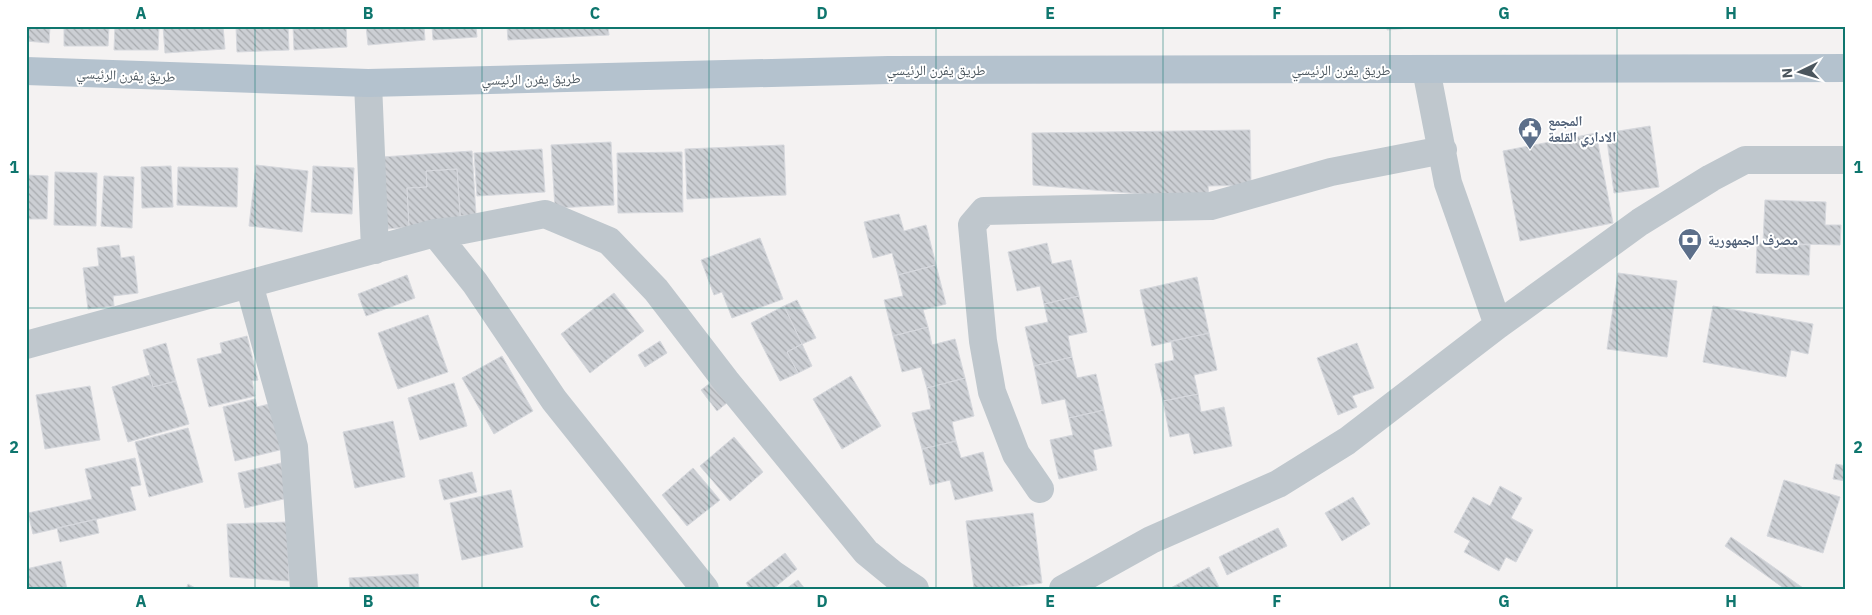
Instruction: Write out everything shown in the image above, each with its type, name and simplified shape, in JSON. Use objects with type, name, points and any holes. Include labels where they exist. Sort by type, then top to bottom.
[{"type":"main road","name":"طريق يفرن الرئيسي","points":[[26,71],[368,83],[888,70],[1846,68]]},
{"type":"street","points":[[1426,70],[1448,183],[1498,326]]},
{"type":"street","points":[[368,83],[375,250]]},
{"type":"street","points":[[1040,489],[1016,454],[992,392],[983,341],[972,225],[984,211],[1211,206],[1332,172],[1443,150]]},
{"type":"street","points":[[1063,589],[1151,540],[1278,484],[1347,440],[1407,397],[1498,326],[1640,222],[1711,178],[1745,160],[1846,160]]},
{"type":"street","points":[[26,345],[435,233],[463,230],[545,214],[609,241],[656,290],[726,381],[866,552],[915,589]]},
{"type":"street","points":[[435,233],[475,282],[554,400],[705,589]]},
{"type":"street","points":[[249,284],[294,447],[304,589]]},
{"type":"building","points":[[26,26],[50,26],[49,43],[26,41]]},
{"type":"building","points":[[64,26],[109,26],[108,46],[64,46]]},
{"type":"building","points":[[115,26],[159,26],[158,50],[114,50]]},
{"type":"building","points":[[163,26],[223,26],[225,49],[165,53]]},
{"type":"building","points":[[236,26],[288,26],[289,50],[237,52]]},
{"type":"building","points":[[293,26],[346,26],[347,47],[294,50]]},
{"type":"building","points":[[366,26],[424,26],[425,40],[368,45]]},
{"type":"building","points":[[432,26],[476,26],[477,37],[433,40]]},
{"type":"building","points":[[507,26],[608,26],[609,35],[508,40]]},
{"type":"building","points":[[1387,26],[1434,26],[1387,30]]},
{"type":"building","points":[[1650,126],[1659,187],[1614,193],[1606,133]]},
{"type":"building","points":[[1250,130],[1251,185],[1208,186],[1209,196],[1179,197],[1033,185],[1032,133]]},
{"type":"building","points":[[1596,133],[1613,223],[1520,241],[1503,151]]},
{"type":"building","points":[[611,142],[614,205],[555,208],[551,145]]},
{"type":"building","points":[[784,145],[786,195],[687,199],[685,149]]},
{"type":"building","points":[[542,149],[545,192],[477,196],[474,153]]},
{"type":"building","points":[[472,151],[476,215],[460,216],[457,169],[426,171],[427,187],[407,188],[409,227],[387,229],[382,157]]},
{"type":"building","points":[[682,152],[683,212],[618,213],[617,153]]},
{"type":"building","points":[[256,165],[308,171],[302,232],[249,226]]},
{"type":"building","points":[[171,166],[173,207],[142,208],[141,167]]},
{"type":"building","points":[[313,166],[354,168],[352,214],[311,212]]},
{"type":"building","points":[[178,167],[238,168],[237,207],[177,205]]},
{"type":"building","points":[[457,169],[461,224],[409,227],[407,188],[427,187],[426,171]]},
{"type":"building","points":[[55,172],[97,173],[96,226],[54,225]]},
{"type":"building","points":[[26,175],[48,176],[47,219],[26,219]]},
{"type":"building","points":[[104,176],[134,177],[132,228],[101,226]]},
{"type":"building","points":[[1765,200],[1826,202],[1825,225],[1841,225],[1840,245],[1763,243]]},
{"type":"building","points":[[899,214],[904,231],[926,225],[936,265],[898,275],[892,253],[873,258],[864,222]]},
{"type":"building","points":[[760,238],[783,299],[732,318],[722,292],[714,295],[701,260]]},
{"type":"building","points":[[1047,243],[1052,264],[1071,260],[1079,296],[1044,304],[1040,286],[1017,291],[1008,252]]},
{"type":"building","points":[[1757,243],[1810,245],[1809,275],[1756,273]]},
{"type":"building","points":[[119,245],[121,258],[134,256],[138,293],[113,296],[114,306],[88,309],[83,268],[99,266],[97,248]]},
{"type":"building","points":[[936,265],[946,304],[923,310],[928,327],[893,336],[884,300],[903,296],[898,275]]},
{"type":"building","points":[[1618,273],[1677,281],[1667,357],[1607,349]]},
{"type":"building","points":[[407,275],[415,298],[366,316],[358,294]]},
{"type":"building","points":[[1197,277],[1209,333],[1152,346],[1140,290]]},
{"type":"building","points":[[614,293],[644,331],[590,373],[561,334]]},
{"type":"building","points":[[1079,296],[1087,332],[1068,336],[1072,357],[1034,366],[1025,327],[1048,322],[1044,304]]},
{"type":"building","points":[[797,300],[816,338],[802,344],[784,306]]},
{"type":"building","points":[[784,306],[802,344],[787,352],[798,373],[780,381],[751,323]]},
{"type":"building","points":[[1713,306],[1813,324],[1808,354],[1791,350],[1786,377],[1703,362]]},
{"type":"building","points":[[428,315],[448,372],[398,389],[378,333]]},
{"type":"building","points":[[928,327],[932,345],[955,339],[965,378],[927,388],[921,367],[902,372],[893,336]]},
{"type":"building","points":[[1209,333],[1217,370],[1194,375],[1198,394],[1163,401],[1155,364],[1174,360],[1171,341]]},
{"type":"building","points":[[247,336],[258,380],[252,381],[255,396],[209,407],[197,359],[222,353],[220,343]]},
{"type":"building","points":[[660,341],[667,353],[645,367],[638,355]]},
{"type":"building","points":[[166,343],[176,381],[153,387],[143,350]]},
{"type":"building","points":[[1357,343],[1374,388],[1352,396],[1357,407],[1338,415],[1317,358]]},
{"type":"building","points":[[802,344],[812,366],[798,373],[787,352]]},
{"type":"building","points":[[502,356],[533,411],[494,434],[462,378]]},
{"type":"building","points":[[1072,357],[1077,378],[1096,374],[1104,410],[1069,418],[1065,399],[1042,404],[1034,366]]},
{"type":"building","points":[[150,375],[153,387],[176,381],[189,424],[128,442],[112,387]]},
{"type":"building","points":[[851,376],[881,426],[842,449],[813,399]]},
{"type":"building","points":[[965,378],[974,416],[952,422],[956,441],[922,449],[912,413],[931,409],[927,388]]},
{"type":"building","points":[[713,381],[728,402],[717,411],[701,390]]},
{"type":"building","points":[[454,383],[467,426],[420,440],[408,398]]},
{"type":"building","points":[[90,386],[100,440],[45,449],[36,395]]},
{"type":"building","points":[[1198,394],[1201,412],[1224,407],[1232,446],[1194,454],[1189,433],[1170,437],[1163,401]]},
{"type":"building","points":[[255,399],[257,407],[273,403],[284,449],[235,461],[223,407]]},
{"type":"building","points":[[1104,410],[1112,446],[1093,450],[1097,470],[1059,479],[1050,440],[1073,435],[1069,418]]},
{"type":"building","points":[[393,421],[405,477],[355,488],[343,432]]},
{"type":"building","points":[[188,428],[203,482],[149,497],[135,442]]},
{"type":"building","points":[[734,437],[763,472],[730,501],[700,466]]},
{"type":"building","points":[[956,441],[961,458],[983,452],[993,491],[955,500],[950,480],[930,485],[922,449]]},
{"type":"building","points":[[135,458],[141,485],[130,487],[136,510],[33,534],[28,513],[92,499],[85,469]]},
{"type":"building","points":[[281,463],[288,498],[245,508],[238,473]]},
{"type":"building","points":[[1836,464],[1846,466],[1846,481],[1833,479]]},
{"type":"building","points":[[693,468],[720,500],[687,526],[662,495]]},
{"type":"building","points":[[472,472],[477,492],[444,500],[439,480]]},
{"type":"building","points":[[1784,480],[1840,497],[1823,553],[1767,536]]},
{"type":"building","points":[[1500,486],[1522,498],[1511,518],[1533,530],[1516,562],[1506,557],[1499,571],[1464,552],[1470,541],[1454,532],[1473,497],[1490,506]]},
{"type":"building","points":[[511,490],[523,547],[462,560],[450,503]]},
{"type":"building","points":[[1353,497],[1370,524],[1342,541],[1325,513]]},
{"type":"building","points":[[1033,513],[1042,583],[996,589],[974,589],[966,521]]},
{"type":"building","points":[[96,519],[99,533],[60,542],[57,528]]},
{"type":"building","points":[[287,522],[289,581],[230,577],[227,524]]},
{"type":"building","points":[[1278,528],[1287,546],[1227,575],[1219,557]]},
{"type":"building","points":[[1731,537],[1803,589],[1785,589],[1725,546]]},
{"type":"building","points":[[785,553],[797,569],[773,589],[750,589],[746,583]]},
{"type":"building","points":[[61,561],[67,589],[26,589],[26,569]]},
{"type":"building","points":[[1209,567],[1220,589],[1169,589]]},
{"type":"building","points":[[418,574],[419,589],[350,589],[349,578]]},
{"type":"building","points":[[798,580],[805,589],[786,589]]},
{"type":"building","points":[[188,584],[197,589],[186,589]]},
{"type":"place","name":"المجمع الاداري القلعة","points":[[1530,150]]},
{"type":"place","name":"مصرف الجمهورية","points":[[1690,261]]}]
